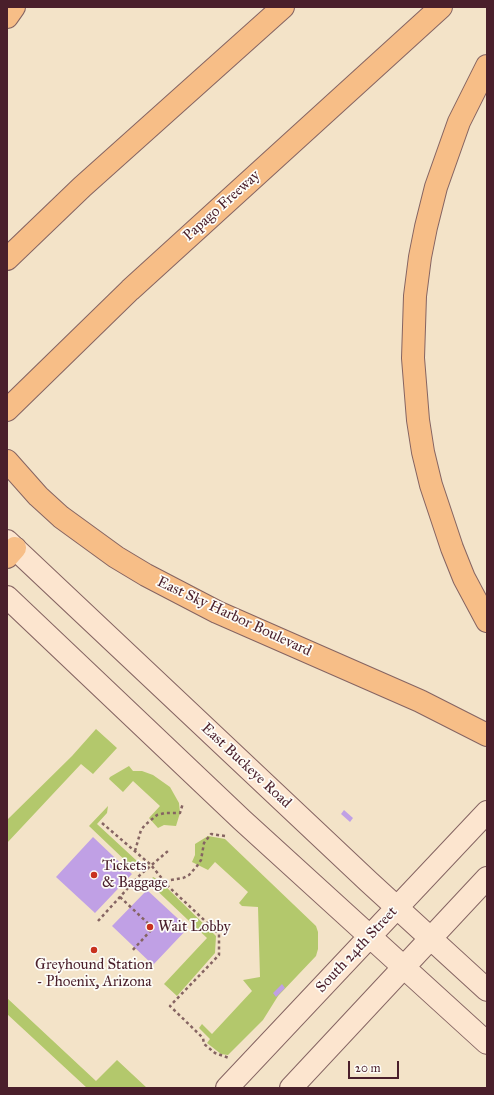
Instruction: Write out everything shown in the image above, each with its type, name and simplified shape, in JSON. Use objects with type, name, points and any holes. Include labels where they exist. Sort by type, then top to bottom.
[{"type":"highway","points":[[7,17],[14,7]]},
{"type":"highway","points":[[7,259],[82,187],[283,7]]},
{"type":"highway","name":"Papago Freeway","points":[[7,410],[67,350],[197,228],[441,7]]},
{"type":"highway","points":[[487,66],[459,122],[436,187],[426,227],[415,296],[413,358],[418,420],[423,452],[431,485],[452,548],[464,578],[487,620]]},
{"type":"highway","name":"East Sky Harbor Boulevard","points":[[7,461],[38,496],[61,517],[116,557],[146,575],[217,612],[420,701],[487,735]]},
{"type":"main road","name":"East Buckeye Road","points":[[10,549],[396,908],[487,990]]},
{"type":"main road","points":[[7,597],[242,820],[487,1043]]},
{"type":"main road","name":"South 24th Street","points":[[227,1088],[487,812]]},
{"type":"main road","points":[[291,1088],[487,878]]},
{"type":"path","points":[[135,851],[141,830],[145,825],[165,813],[180,812],[183,802]]},
{"type":"path","points":[[102,823],[151,865],[165,881],[220,934],[219,955],[170,1006],[203,1038],[204,1044],[215,1053],[229,1058]]},
{"type":"path","points":[[165,881],[183,878],[189,875],[201,860],[204,843],[210,834],[225,836]]},
{"type":"path","points":[[98,921],[151,865],[168,851]]},
{"type":"path","points":[[120,897],[153,928],[131,952]]},
{"type":"green space","points":[[96,729],[117,748],[93,774],[81,764],[7,843],[7,820],[72,756]]},
{"type":"green space","points":[[129,766],[133,771],[142,771],[153,775],[170,787],[179,803],[180,813],[176,826],[164,825],[158,828],[149,818],[160,806],[133,781],[123,792],[109,779]]},
{"type":"green space","points":[[108,806],[107,813],[97,824],[137,861],[132,867],[89,826]]},
{"type":"green space","points":[[208,836],[225,839],[316,926],[318,932],[318,949],[316,956],[278,996],[263,1020],[228,1055],[221,1054],[207,1043],[210,1039],[199,1028],[202,1024],[212,1034],[252,991],[243,980],[260,977],[258,907],[242,906],[239,903],[248,892],[215,862],[208,870],[192,862],[195,855],[195,844]]},
{"type":"green space","points":[[153,877],[159,880],[216,936],[215,953],[177,996],[164,984],[207,938],[149,883]]},
{"type":"green space","points":[[7,998],[96,1081],[117,1060],[147,1088],[87,1088],[7,1014]]},
{"type":"building","points":[[344,810],[353,818],[350,822],[341,814]]},
{"type":"building","name":"Tickets & Baggage","points":[[93,837],[132,874],[95,913],[56,877]]},
{"type":"building","name":"Wait Lobby","points":[[147,890],[188,928],[153,965],[112,926]]},
{"type":"building","points":[[282,984],[285,988],[276,997],[273,993]]},
{"type":"place","name":"Tickets & Baggage","points":[[94,875]]},
{"type":"place","name":"Wait Lobby","points":[[150,927]]},
{"type":"place","name":"Greyhound Station - Phoenix, Arizona","points":[[94,950]]}]
